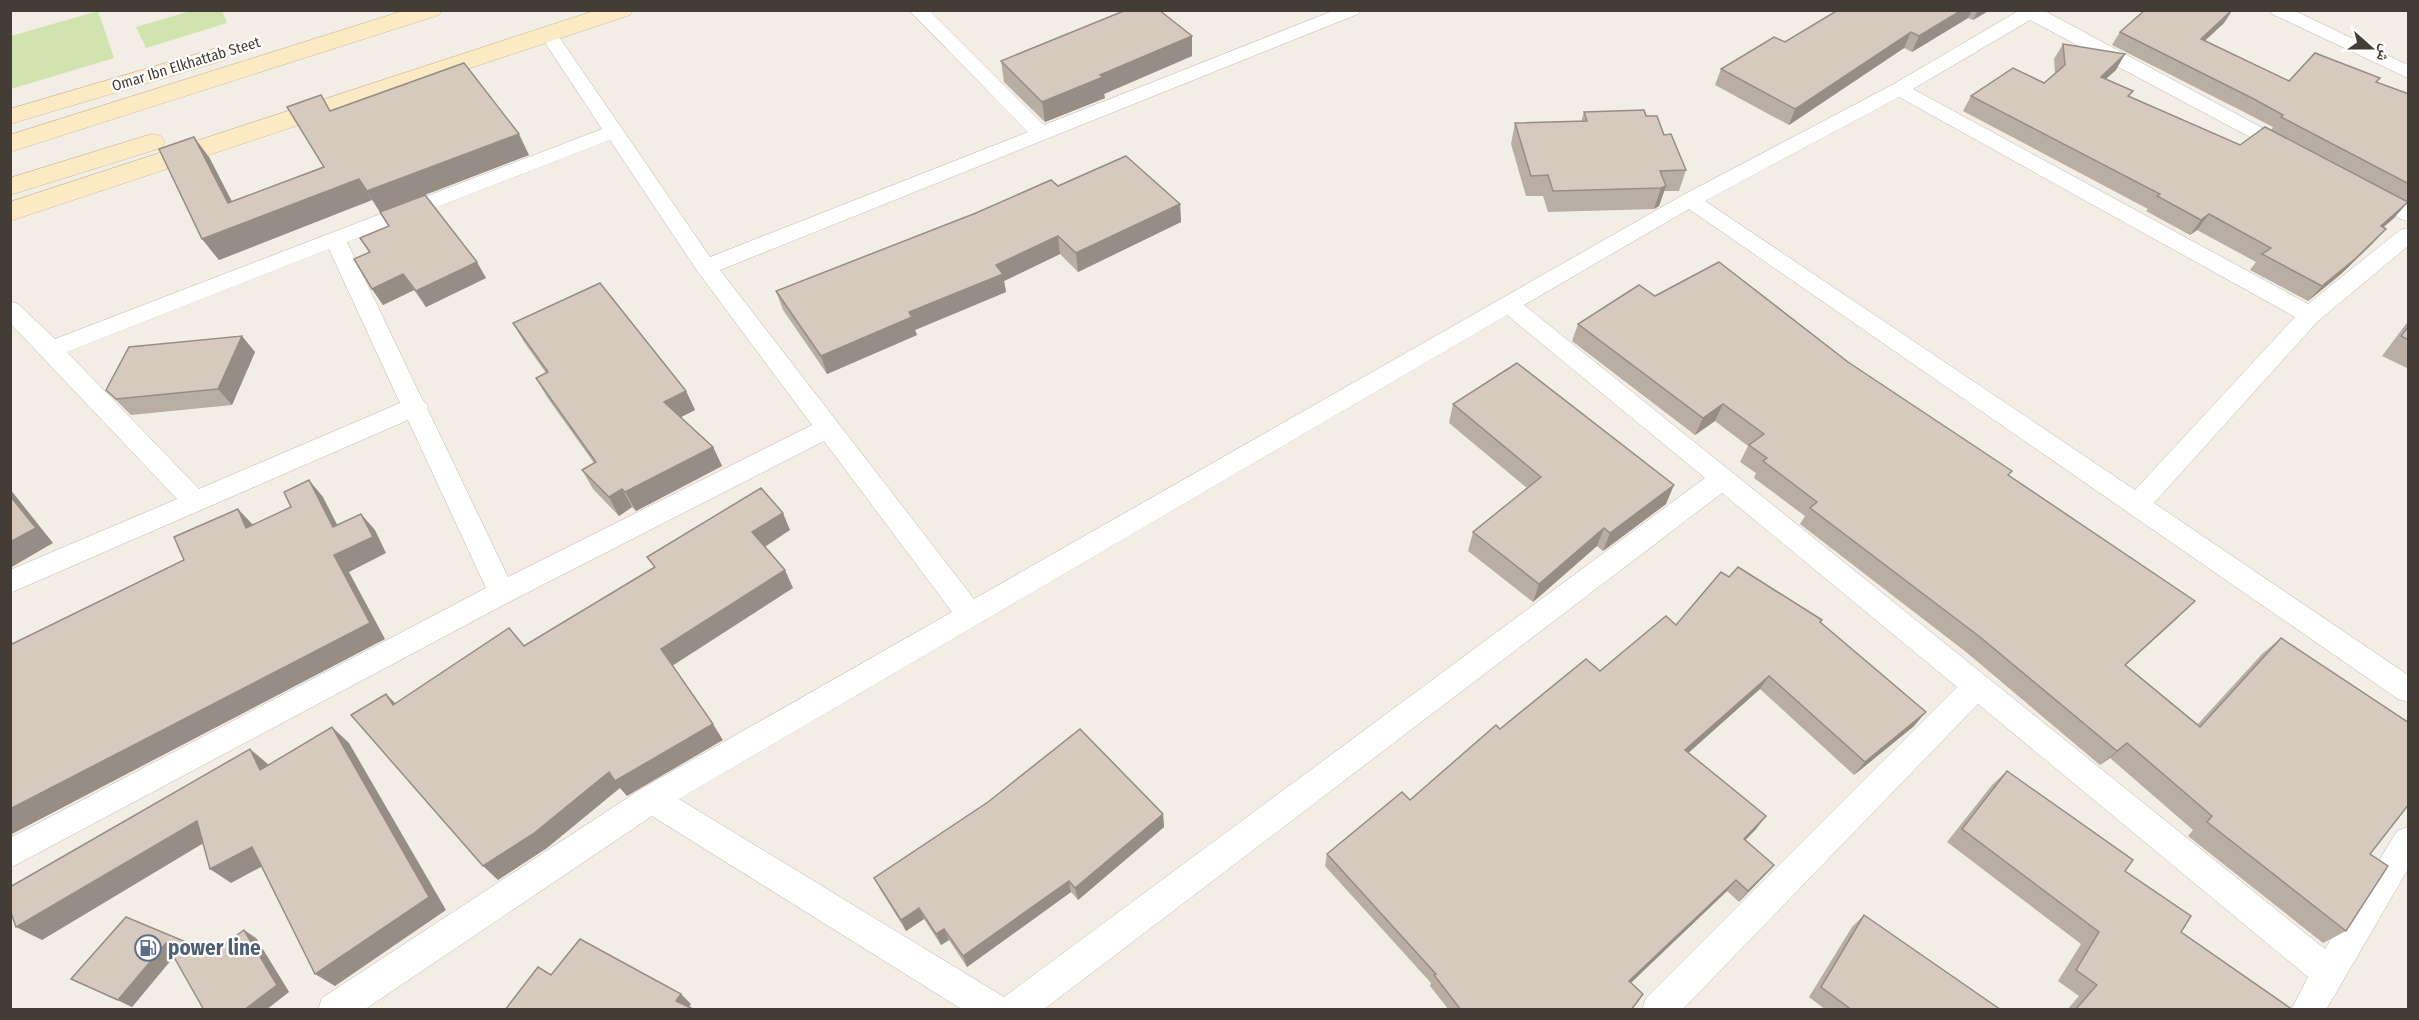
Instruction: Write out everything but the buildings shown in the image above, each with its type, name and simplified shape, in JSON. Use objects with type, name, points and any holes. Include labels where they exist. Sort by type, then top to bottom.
[{"type":"main road","name":"Omar Ibn Elkhattab Steet","points":[[10,117],[362,10]]},
{"type":"main road","points":[[10,144],[431,10]]},
{"type":"main road","points":[[10,212],[180,145],[555,10]]},
{"type":"main road","points":[[10,187],[180,145],[549,35],[622,10]]},
{"type":"street","points":[[706,267],[1352,10]]},
{"type":"street","points":[[2278,10],[2409,72]]},
{"type":"street","points":[[334,1010],[652,799],[1690,200],[1899,89],[2032,12],[2303,158]]},
{"type":"street","points":[[928,13],[1041,134]]},
{"type":"street","points":[[549,35],[706,267],[969,614]]},
{"type":"street","points":[[1899,89],[2310,315]]},
{"type":"street","points":[[51,349],[614,131]]},
{"type":"street","points":[[2356,186],[2409,214]]},
{"type":"street","points":[[1690,200],[2409,690]]},
{"type":"street","points":[[2137,505],[2310,315],[2409,235]]},
{"type":"street","points":[[335,240],[416,406],[502,593]]},
{"type":"street","points":[[1508,304],[2329,973]]},
{"type":"street","points":[[10,309],[195,501]]},
{"type":"street","points":[[10,582],[416,406]]},
{"type":"street","points":[[10,854],[502,593],[828,428]]},
{"type":"street","points":[[1015,1010],[1722,479]]},
{"type":"street","points":[[1658,1010],[1977,685]]},
{"type":"street","points":[[652,799],[994,1010]]},
{"type":"street","points":[[2307,1010],[2409,841]]},
{"type":"green space","points":[[194,10],[222,11],[227,23],[146,48],[136,27]]},
{"type":"green space","points":[[98,11],[114,58],[11,89],[11,36]]},
{"type":"place","name":"power line","points":[[148,948]]}]
